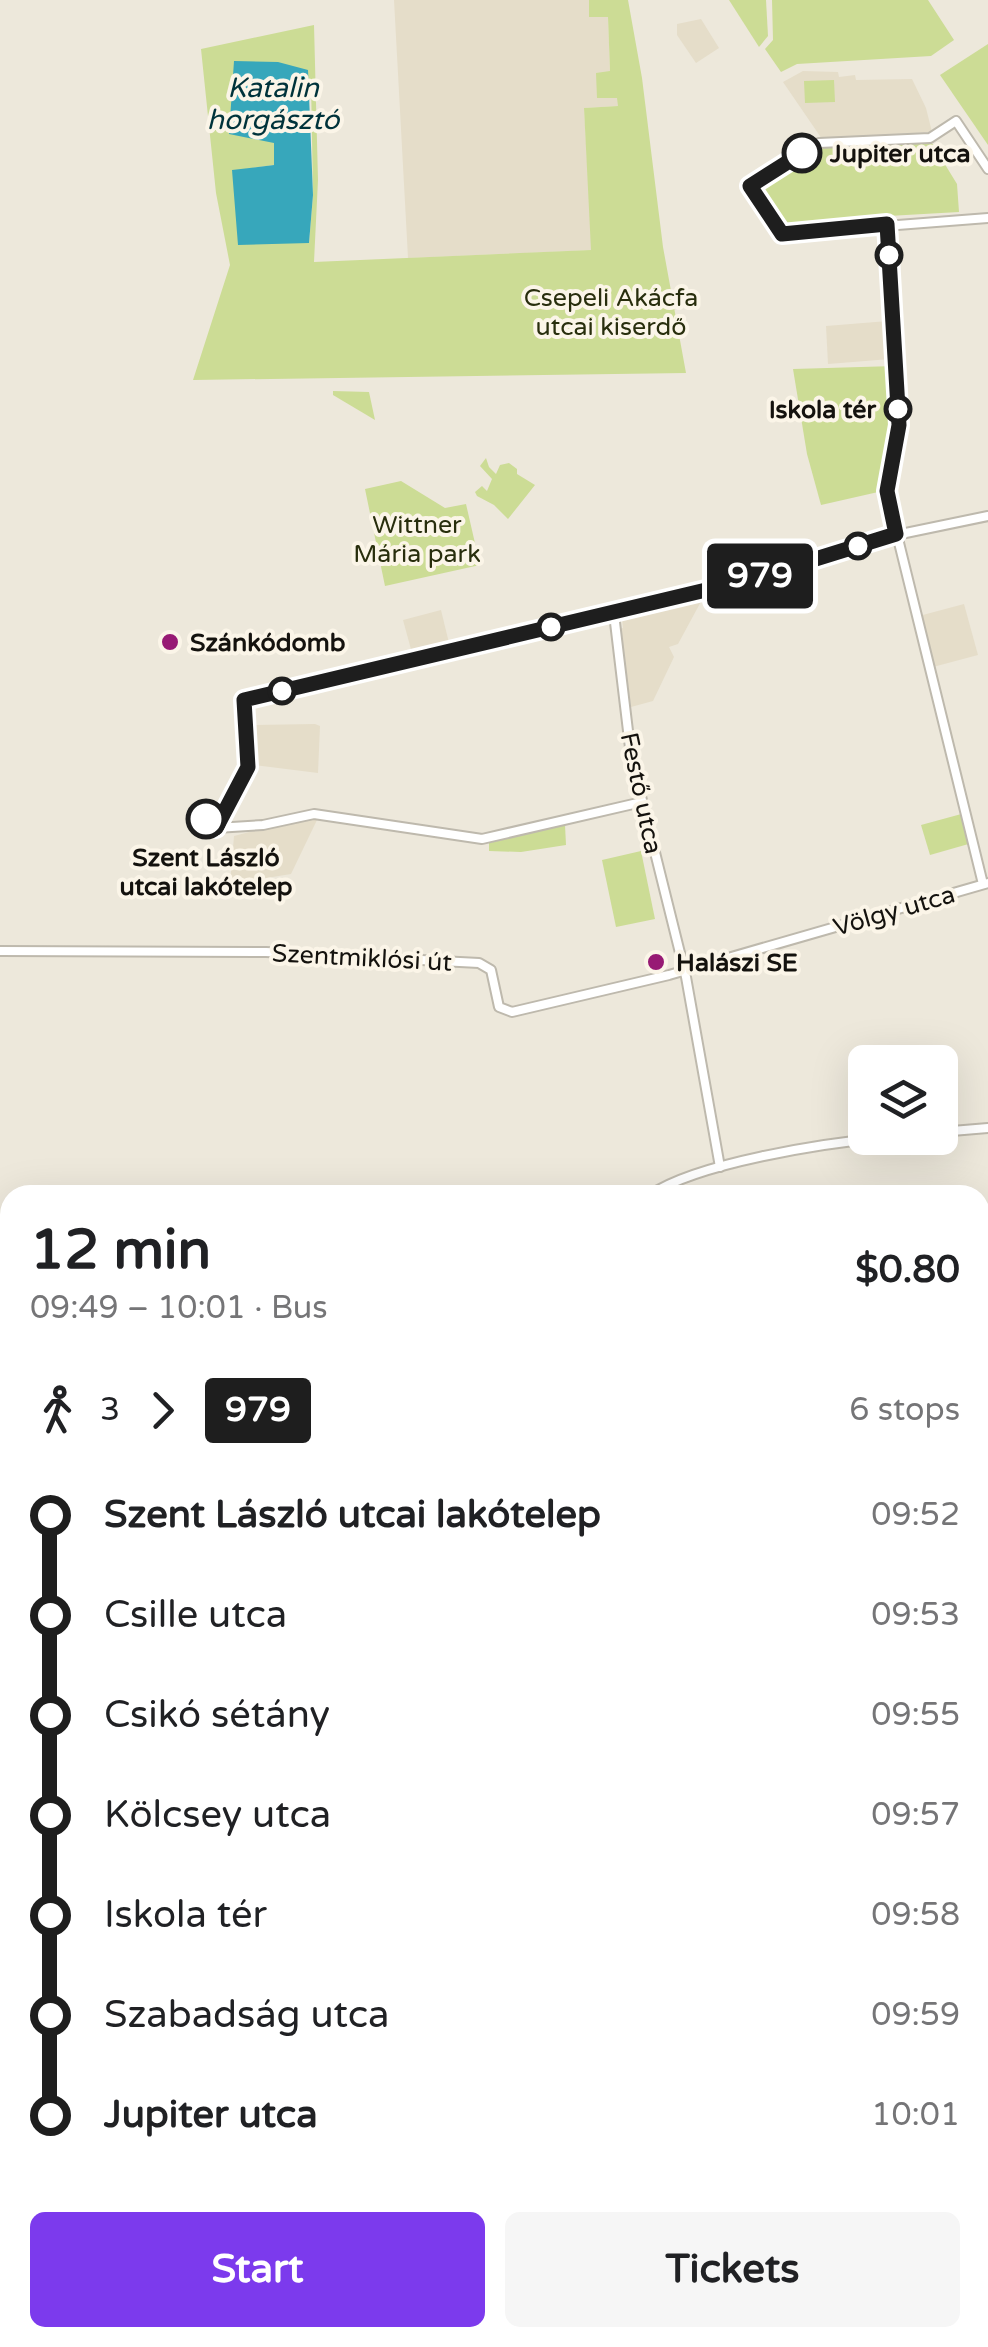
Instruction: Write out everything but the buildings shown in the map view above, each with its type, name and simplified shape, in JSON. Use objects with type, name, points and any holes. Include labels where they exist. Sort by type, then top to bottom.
[{"type":"street","points":[[988,169],[952,124],[930,138],[819,143],[750,186],[782,234],[988,218]]},
{"type":"street","points":[[887,224],[898,440],[887,490],[929,671],[986,883]]},
{"type":"street","points":[[642,802],[482,839],[314,814],[221,828],[226,809],[248,767],[244,700],[614,614],[748,580],[896,534],[988,516]]},
{"type":"street","name":"Festő utca","points":[[614,614],[632,756],[684,970],[720,1167]]},
{"type":"street","name":"Völgy utca","points":[[684,970],[986,883]]},
{"type":"street","name":"Szentmiklósi út","points":[[0,951],[266,952],[479,963],[490,967],[499,1007],[512,1012],[684,970]]},
{"type":"street","points":[[958,1130],[988,1128]]},
{"type":"street","points":[[668,1185],[720,1167],[848,1142]]},
{"type":"shaded area","points":[[394,0],[589,0],[589,16],[608,16],[610,72],[597,98],[618,97],[618,106],[584,108],[592,250],[408,258]]},
{"type":"shaded area","points":[[701,19],[719,48],[696,63],[677,35],[677,24]]},
{"type":"shaded area","points":[[803,71],[838,72],[839,77],[855,75],[856,80],[912,79],[932,132],[822,139],[783,82]]},
{"type":"shaded area","points":[[888,321],[890,359],[828,364],[826,326]]},
{"type":"shaded area","points":[[704,596],[678,644],[669,647],[674,657],[653,701],[631,707],[620,629],[622,618]]},
{"type":"shaded area","points":[[964,604],[978,655],[933,667],[919,616]]},
{"type":"shaded area","points":[[441,610],[449,643],[412,653],[403,620]]},
{"type":"shaded area","points":[[253,725],[320,726],[318,773],[254,765]]},
{"type":"shaded area","points":[[296,820],[317,820],[291,874],[230,884],[234,836]]},
{"type":"green space","name":"Csepeli Akácfa utcai kiserdő","points":[[589,0],[628,0],[663,247],[686,373],[193,380],[230,265],[216,193],[201,49],[314,25],[318,180],[314,262],[591,250],[584,108],[618,106],[617,98],[597,98],[596,73],[610,71],[608,17],[589,17]],"holes":[[[311,82],[313,195],[309,243],[232,171],[274,165],[274,142]]]},
{"type":"green space","points":[[729,0],[766,0],[768,36],[759,47]]},
{"type":"green space","points":[[772,0],[928,0],[954,40],[931,56],[797,64],[781,72],[765,49],[773,40]]},
{"type":"green space","points":[[988,44],[988,145],[940,75]]},
{"type":"green space","points":[[834,80],[835,102],[805,103],[804,81]]},
{"type":"green space","points":[[930,140],[957,184],[959,212],[783,225],[754,187],[824,146]]},
{"type":"green space","points":[[895,366],[899,425],[887,490],[821,505],[807,454],[793,369]]},
{"type":"green space","points":[[333,391],[369,392],[375,420],[333,395]]},
{"type":"green space","points":[[486,458],[496,474],[500,465],[509,463],[517,474],[535,485],[508,519],[475,492],[482,486],[487,491],[492,479],[480,466]]},
{"type":"green space","name":"Wittner Mária park","points":[[401,481],[445,508],[466,504],[480,565],[385,586],[365,489]]},
{"type":"green space","points":[[965,813],[972,843],[930,855],[921,825]]},
{"type":"green space","points":[[565,825],[566,845],[521,852],[489,851],[489,843]]},
{"type":"green space","points":[[641,851],[655,919],[616,927],[602,860]]},
{"type":"water","name":"Katalin horgásztó","points":[[234,61],[278,62],[308,70],[313,195],[309,243],[238,245],[232,170],[274,165],[274,143],[229,134]]},
{"type":"bus line","name":"979","points":[[206,819],[216,828],[248,767],[244,700],[748,580],[896,534],[887,491],[899,425],[887,224],[782,234],[750,186],[802,153]]},
{"type":"place","name":"Jupiter utca","points":[[802,153]]},
{"type":"place","name":"Iskola tér","points":[[898,409]]},
{"type":"place","name":"Szánkódomb","points":[[170,642]]},
{"type":"place","name":"Szent László utcai lakótelep","points":[[206,819]]},
{"type":"place","name":"Halászi SE","points":[[656,962]]}]
